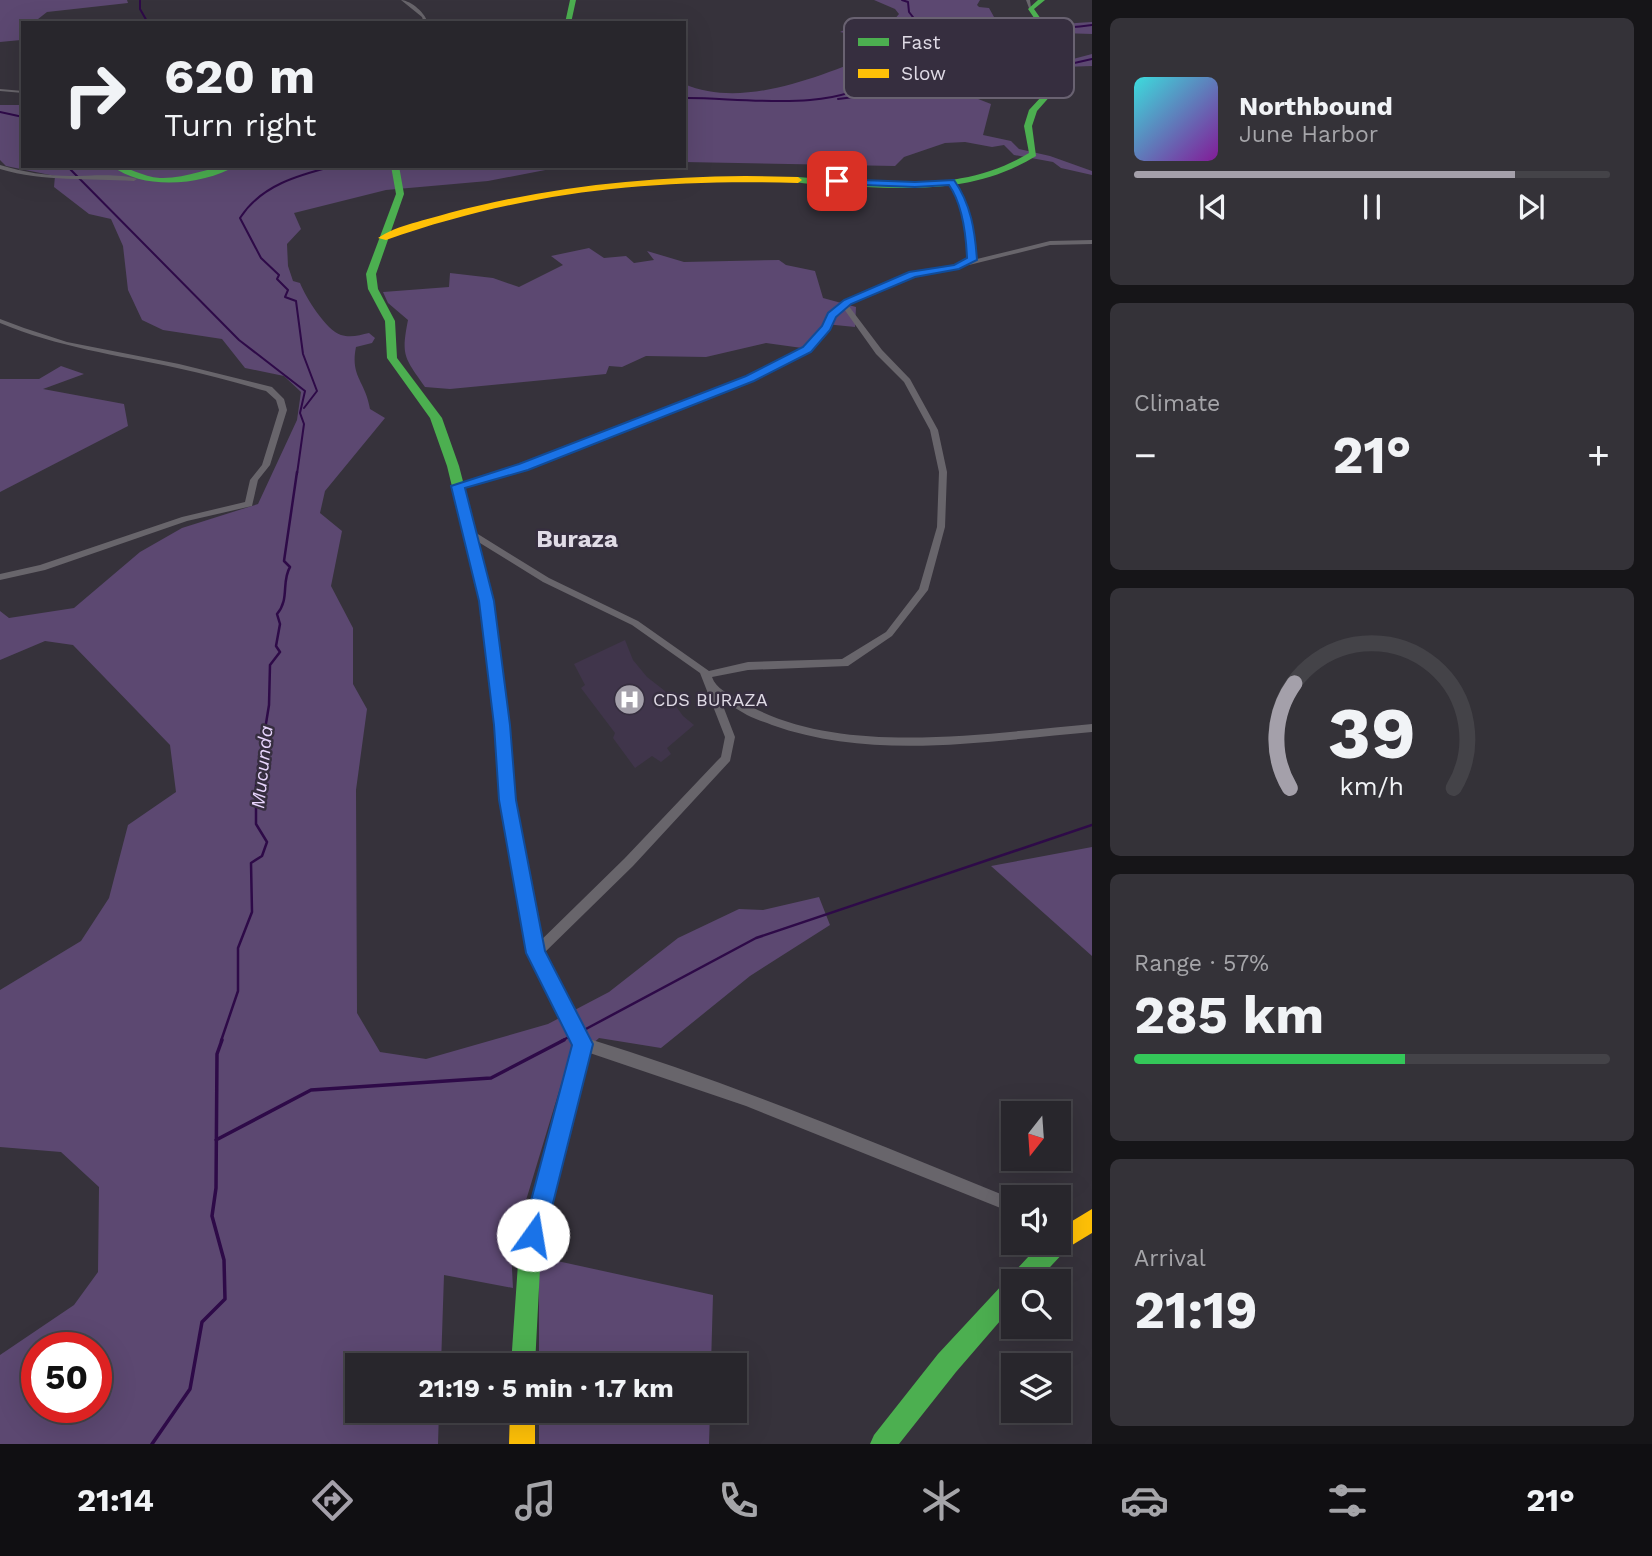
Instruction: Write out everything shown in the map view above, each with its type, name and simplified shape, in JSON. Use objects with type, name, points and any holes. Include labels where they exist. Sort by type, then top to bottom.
[{"type":"main road","points":[[568,21],[573,0]]},
{"type":"main road","points":[[1033,2],[1042,18]]},
{"type":"main road","points":[[383,238],[432,220],[499,202],[609,187],[732,178],[900,185],[951,182],[1014,166],[1032,157],[1028,126],[1032,112],[1045,98]]},
{"type":"main road","points":[[119,168],[134,179],[181,178],[224,168]]},
{"type":"main road","points":[[395,168],[400,194],[371,278],[379,305],[390,321],[392,358],[401,375],[436,418],[458,486],[493,642],[504,774],[536,953],[583,1044],[530,1249],[524,1353]]},
{"type":"main road","points":[[1071,1233],[1092,1220]]},
{"type":"main road","points":[[1032,1269],[1046,1255]]},
{"type":"main road","points":[[883,1444],[947,1363],[1001,1302]]},
{"type":"main road","points":[[522,1444],[523,1423]]},
{"type":"street","points":[[403,0],[424,16],[425,21]]},
{"type":"street","points":[[0,90],[21,93]]},
{"type":"street","points":[[0,167],[53,178],[98,175],[134,179]]},
{"type":"street","points":[[951,182],[959,193],[970,232],[973,256],[969,263]]},
{"type":"street","points":[[458,486],[524,467],[786,363],[807,349],[844,304],[912,274],[1050,243],[1092,242]]},
{"type":"street","points":[[706,675],[748,666],[844,663],[889,634],[923,590],[940,527],[943,472],[934,430],[907,381],[879,352],[844,304]]},
{"type":"street","points":[[0,321],[22,331],[106,354],[179,366],[269,389],[280,399],[283,410],[266,465],[254,480],[249,504],[185,519],[42,568],[0,578]]},
{"type":"street","points":[[470,533],[547,580],[635,623],[706,675],[730,737],[726,758],[629,862],[536,953]]},
{"type":"street","points":[[712,688],[736,708],[832,738],[929,740],[1092,727]]},
{"type":"street","points":[[583,1044],[649,1063],[748,1100],[1001,1201]]},
{"type":"street","points":[[1071,1228],[1075,1230]]},
{"type":"shaded area","points":[[0,0],[127,0],[128,3],[47,12],[36,21],[21,21],[21,40],[0,42]]},
{"type":"shaded area","points":[[874,0],[980,0],[977,5],[989,8],[997,18],[895,18],[899,14],[895,9]]},
{"type":"shaded area","points":[[1092,22],[1092,34],[1074,33],[1074,23]]},
{"type":"shaded area","points":[[1092,54],[1092,66],[1074,67],[1074,59]]},
{"type":"shaded area","points":[[844,66],[844,98],[976,98],[991,104],[983,135],[1011,141],[1019,149],[1050,156],[1092,171],[1092,175],[1061,168],[1053,162],[1014,155],[1004,145],[992,147],[965,142],[945,143],[904,157],[895,166],[686,162],[686,85],[707,91],[732,93],[782,87]]},
{"type":"shaded area","points":[[0,105],[21,105],[21,168],[556,168],[488,181],[386,190],[294,213],[301,229],[287,244],[288,266],[293,281],[300,283],[329,327],[341,335],[369,333],[375,338],[372,343],[356,347],[355,365],[370,409],[385,418],[325,491],[320,513],[342,531],[331,586],[353,628],[353,684],[367,709],[356,790],[357,1013],[380,1052],[426,1059],[548,1024],[609,992],[678,938],[739,909],[763,910],[819,897],[830,925],[750,976],[661,1048],[599,1038],[566,1068],[511,1250],[513,1288],[444,1275],[441,1353],[345,1353],[345,1423],[439,1423],[438,1444],[0,1444],[0,1355],[21,1341],[21,1423],[112,1423],[112,1332],[34,1332],[74,1305],[98,1272],[99,1187],[61,1152],[0,1147],[0,990],[81,941],[109,898],[128,825],[176,792],[170,745],[73,645],[45,641],[0,660],[0,611],[9,618],[74,608],[140,552],[182,528],[258,504],[297,420],[301,392],[284,376],[245,368],[222,339],[163,330],[142,320],[128,290],[123,246],[111,219],[89,214],[54,187],[55,176],[6,166],[0,160]]},
{"type":"shaded area","points":[[589,248],[604,258],[626,256],[634,263],[654,260],[647,251],[684,262],[779,260],[786,265],[815,271],[823,298],[856,307],[855,327],[825,324],[802,348],[766,343],[706,357],[646,356],[622,367],[609,366],[606,374],[450,389],[425,387],[406,356],[408,320],[388,303],[383,292],[449,287],[450,273],[493,278],[519,287],[563,265],[551,256]]},
{"type":"shaded area","points":[[61,366],[84,374],[43,389],[124,404],[128,426],[0,492],[0,379],[39,379]]},
{"type":"shaded area","name":"CDS BURAZA","points":[[625,640],[633,660],[647,677],[665,691],[683,716],[694,725],[667,748],[671,754],[661,762],[652,756],[635,768],[613,738],[615,733],[581,688],[585,685],[574,664]]},
{"type":"shaded area","points":[[1092,847],[1092,956],[991,866]]},
{"type":"shaded area","points":[[539,1257],[713,1295],[711,1353],[539,1353]]},
{"type":"shaded area","points":[[539,1423],[710,1423],[709,1444],[539,1444]]},
{"type":"waterway","name":"Mucunda","points":[[140,0],[140,9],[147,21]]},
{"type":"waterway","points":[[902,0],[908,2],[909,12],[914,18]]},
{"type":"waterway","points":[[1074,27],[1092,25]]},
{"type":"waterway","points":[[1074,63],[1092,59]]},
{"type":"waterway","points":[[686,98],[784,101],[811,100],[844,93]]},
{"type":"waterway","points":[[838,99],[846,98]]},
{"type":"waterway","points":[[0,112],[21,117]]},
{"type":"waterway","name":"Mucunda","points":[[69,168],[239,340],[305,391],[300,413],[304,424],[297,474]]},
{"type":"waterway","points":[[304,408],[317,391],[303,354],[296,301],[285,297],[288,290],[277,279],[279,275],[261,258],[240,218],[270,189],[327,168]]},
{"type":"waterway","name":"Mucunda","points":[[221,1041],[238,991],[238,948],[252,912],[251,863],[262,856],[267,842],[256,824],[256,785],[269,705],[270,665],[280,652],[276,646],[280,624],[277,614],[283,602],[290,567],[284,561],[297,472]]},
{"type":"waterway","points":[[584,1030],[756,938],[1092,825]]},
{"type":"waterway","points":[[561,1041],[571,1036]]},
{"type":"waterway","name":"Mucunda","points":[[216,1140],[217,1054],[222,1040]]},
{"type":"waterway","points":[[216,1140],[311,1090],[491,1078],[564,1040]]},
{"type":"waterway","name":"Mucunda","points":[[152,1444],[190,1389],[202,1322],[225,1299],[224,1260],[212,1216],[216,1188],[216,1140]]},
{"type":"traffic: fast","points":[[568,21],[573,0]]},
{"type":"traffic: fast","points":[[1037,18],[1031,9],[1042,0]]},
{"type":"traffic: fast","points":[[798,180],[920,185],[982,178],[1010,168],[1033,154],[1028,126],[1033,110],[1044,98]]},
{"type":"traffic: fast","points":[[120,168],[130,174],[158,180],[188,178],[225,168]]},
{"type":"traffic: fast","points":[[395,168],[400,194],[371,274],[373,289],[390,321],[392,358],[436,418],[453,466],[487,601],[502,725],[507,800],[518,857]]},
{"type":"traffic: fast","points":[[524,1353],[530,1249],[550,1170]]},
{"type":"traffic: fast","points":[[1032,1269],[1046,1255]]},
{"type":"traffic: fast","points":[[883,1444],[947,1363],[1001,1302]]},
{"type":"traffic: slow","points":[[383,238],[484,207],[587,188],[692,179],[798,180]]},
{"type":"traffic: slow","points":[[518,857],[536,953],[583,1044],[550,1170]]},
{"type":"traffic: slow","points":[[1071,1234],[1092,1220]]},
{"type":"traffic: slow","points":[[522,1444],[523,1423]]},
{"type":"place","name":"CDS BURAZA","points":[[630,699]]},
{"type":"district","name":"Buraza","points":[[577,539]]},
{"type":"route","points":[[533,1235],[583,1044],[540,966],[531,932],[507,800],[493,642],[486,601],[458,486],[524,467],[568,447],[750,379],[786,363],[807,349],[827,327],[832,316],[847,302],[912,274],[965,265],[972,260],[970,232],[963,204],[951,182],[900,185],[837,181]]}]
